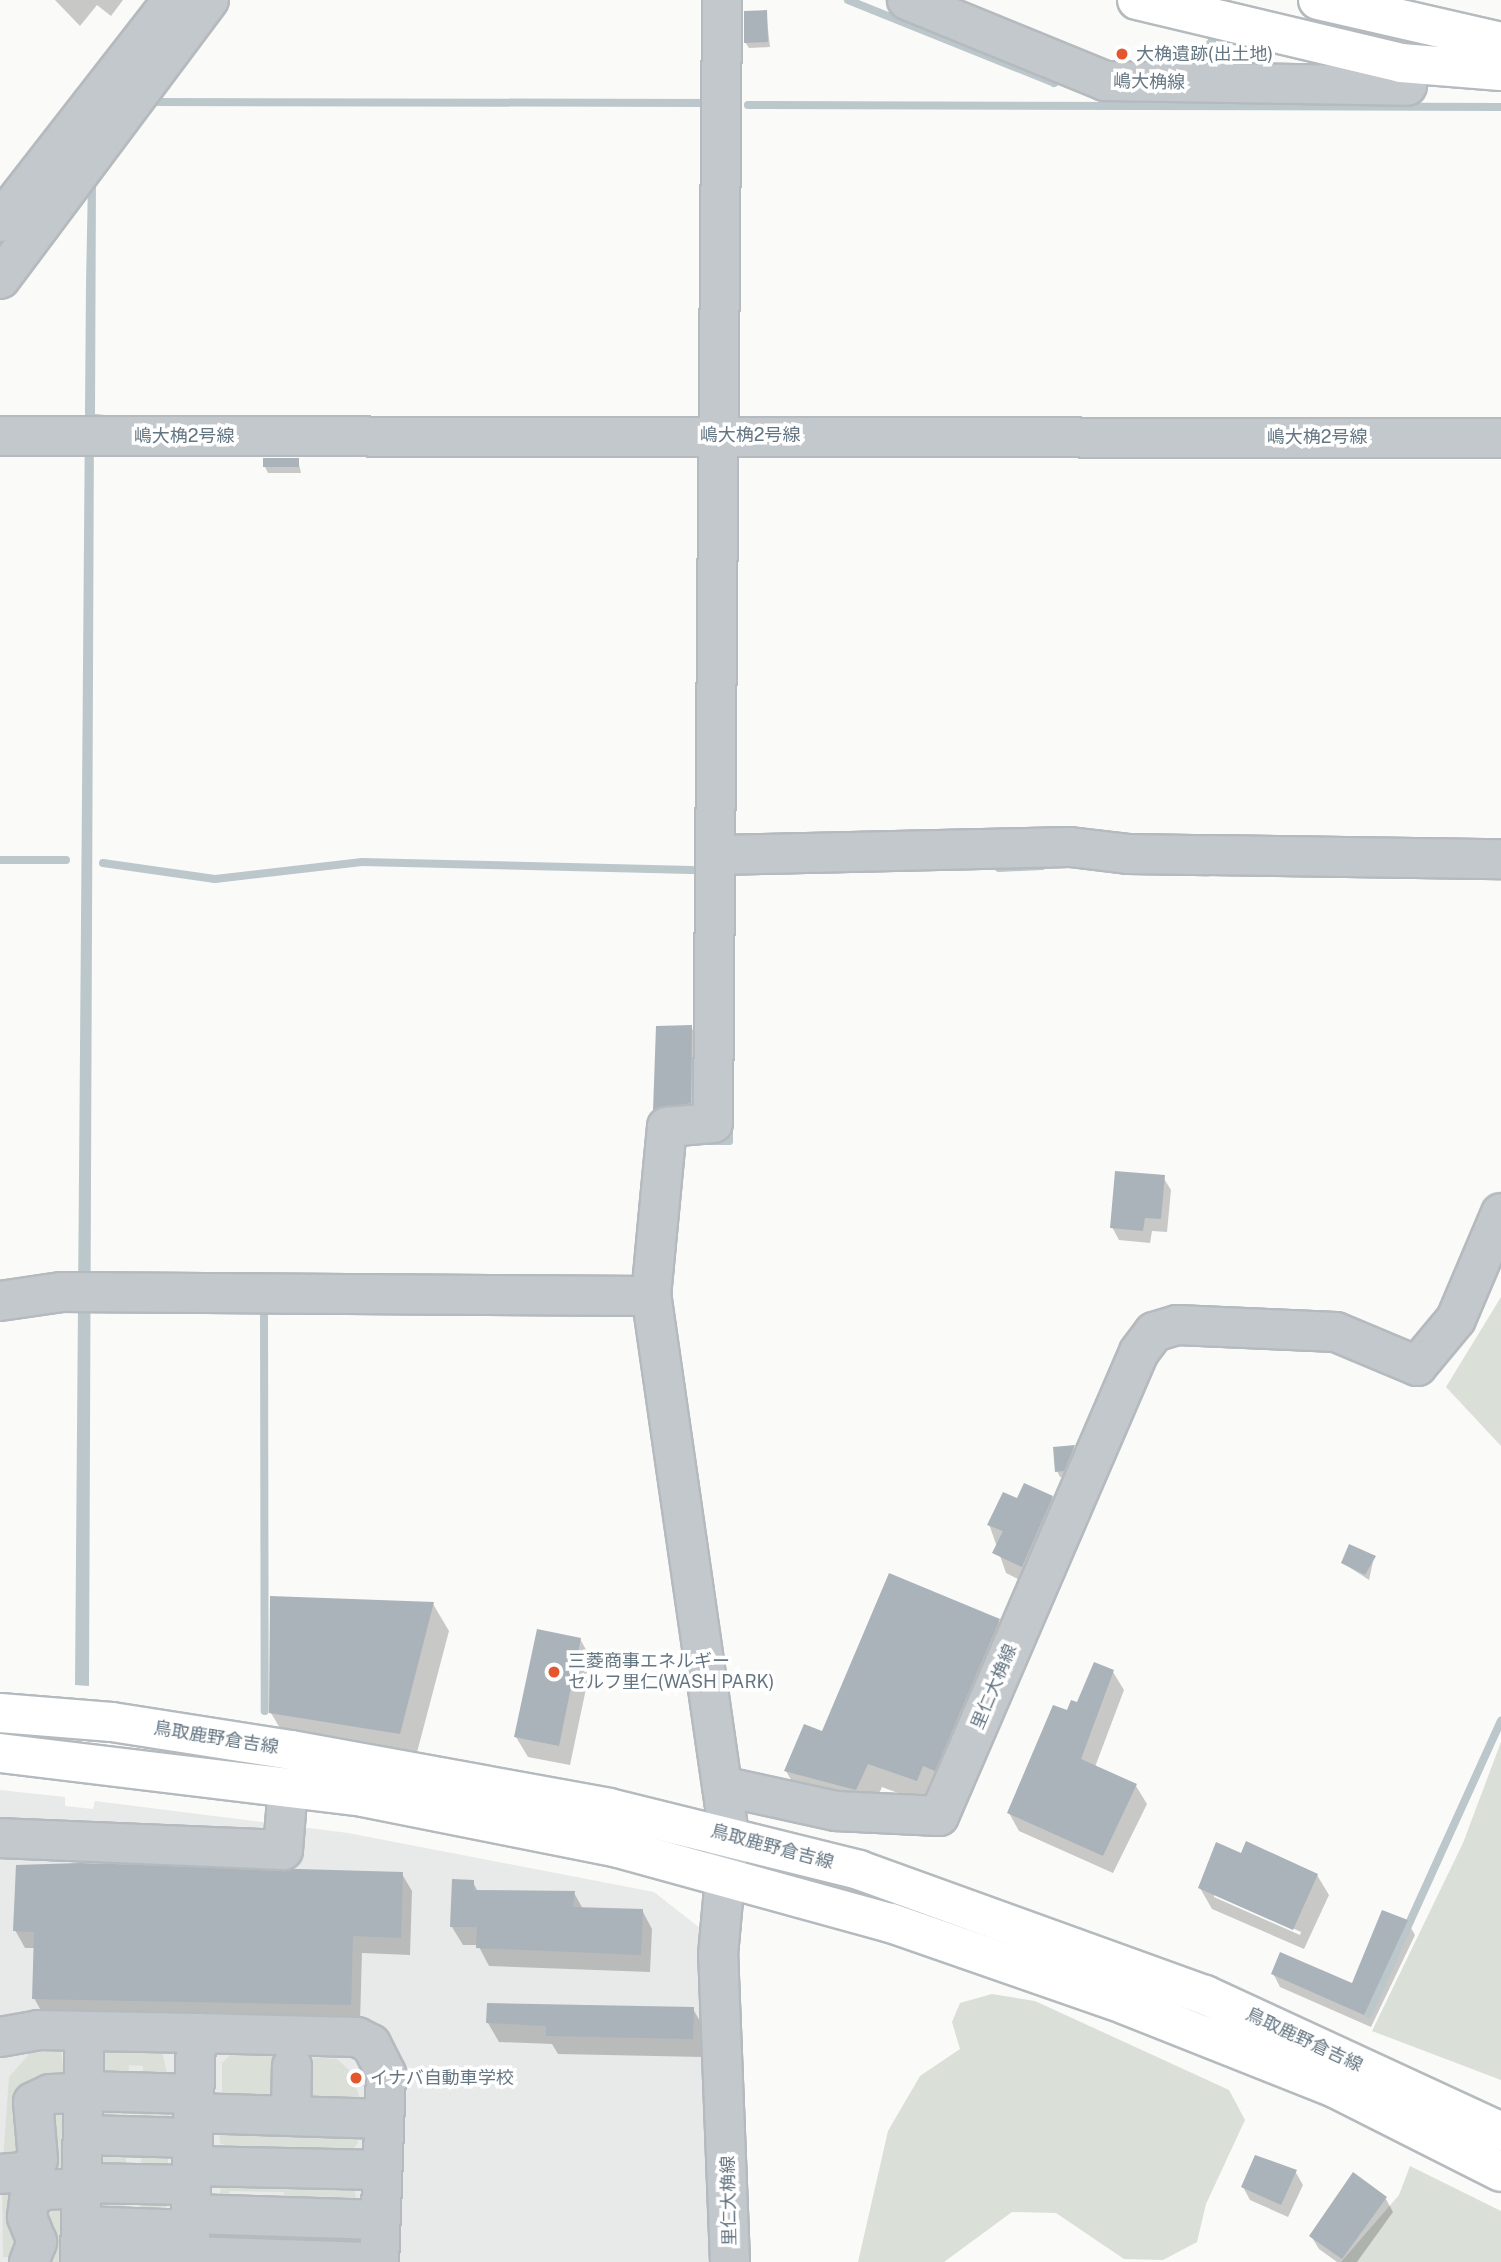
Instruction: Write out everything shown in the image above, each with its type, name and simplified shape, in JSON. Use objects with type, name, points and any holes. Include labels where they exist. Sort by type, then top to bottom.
[{"type":"main road","points":[[1137,0],[1401,63],[1501,71]]},
{"type":"main road","points":[[1248,0],[1501,61]]},
{"type":"main road","points":[[1318,0],[1501,42]]},
{"type":"main road","points":[[1357,0],[1454,31]]},
{"type":"main road","name":"鳥取鹿野倉吉線","points":[[0,1713],[112,1721],[291,1750],[729,1835],[884,1879],[1205,1994],[1501,2133]]},
{"type":"main road","name":"鳥取鹿野倉吉線","points":[[0,1753],[288,1787],[618,1849],[891,1923],[1126,2005],[1335,2088],[1501,2172]]},
{"type":"street","points":[[0,222],[173,0]]},
{"type":"street","points":[[0,279],[209,0]]},
{"type":"street","points":[[722,0],[718,855],[713,1123],[667,1127],[652,1296],[722,1786]]},
{"type":"street","name":"嶋大桷線","points":[[906,0],[1105,81],[1407,86]]},
{"type":"street","name":"嶋大桷2号線","points":[[0,436],[1501,438]]},
{"type":"street","points":[[718,855],[1070,847],[1129,854],[1501,859]]},
{"type":"street","name":"里仁大桷線","points":[[730,2262],[718,1955],[729,1879],[729,1835],[722,1786],[836,1811],[939,1816],[1139,1352],[1154,1332],[1177,1325],[1336,1332],[1417,1366],[1456,1319],[1501,1213]]},
{"type":"street","points":[[0,1301],[62,1292],[652,1296]]},
{"type":"street","points":[[0,1838],[283,1850],[288,1787]]},
{"type":"street","points":[[80,2249],[85,2031]]},
{"type":"street","points":[[0,2037],[85,2031],[357,2037],[382,2056],[384,2119],[379,2262]]},
{"type":"street","points":[[189,2192],[196,2033]]},
{"type":"street","points":[[291,2116],[292,2066]]},
{"type":"street","points":[[84,2092],[133,2172]]},
{"type":"street","points":[[0,2174],[24,2172],[38,2160],[33,2102],[50,2094],[84,2092]]},
{"type":"street","points":[[189,2192],[291,2116],[384,2119]]},
{"type":"street","points":[[83,2135],[133,2172],[189,2192],[380,2220]]},
{"type":"street","points":[[189,2192],[382,2170]]},
{"type":"street","points":[[80,2249],[133,2172]]},
{"type":"street","points":[[29,2262],[37,2242],[27,2217],[29,2200],[43,2190],[82,2185],[133,2172],[189,2192],[289,2261],[369,2262]]},
{"type":"shaded area","points":[[96,175],[95,414],[135,418],[94,420],[89,1686],[75,1685],[86,284],[88,181]]},
{"type":"shaded area","points":[[1501,1297],[1501,1446],[1446,1387]]},
{"type":"shaded area","points":[[1501,1742],[1501,2080],[1372,2031],[1463,1843]]},
{"type":"shaded area","name":"イナバ自動車学校","points":[[0,1790],[65,1797],[65,1806],[93,1809],[95,1801],[348,1833],[654,1892],[705,1932],[715,2262],[0,2262]]},
{"type":"shaded area","points":[[992,1994],[1035,2001],[1229,2090],[1245,2120],[1206,2204],[1197,2242],[1163,2260],[1124,2259],[1056,2213],[1012,2212],[944,2262],[858,2262],[888,2131],[920,2076],[960,2049],[952,2022],[960,2003]]},
{"type":"shaded area","points":[[61,2050],[65,2081],[31,2149],[3,2160],[9,2077],[30,2053]]},
{"type":"shaded area","points":[[104,2051],[162,2052],[169,2082],[143,2079],[143,2066],[129,2065],[128,2080],[100,2078]]},
{"type":"shaded area","points":[[232,2053],[337,2059],[351,2072],[360,2099],[222,2096],[222,2063]]},
{"type":"shaded area","points":[[100,2103],[169,2109],[169,2128],[142,2126],[143,2111],[127,2111],[127,2126],[103,2129]]},
{"type":"shaded area","points":[[63,2106],[62,2173],[20,2257],[3,2257],[2,2187],[38,2124]]},
{"type":"shaded area","points":[[219,2130],[355,2133],[358,2143],[351,2151],[229,2147],[220,2143]]},
{"type":"shaded area","points":[[101,2146],[168,2152],[168,2170],[141,2171],[141,2155],[126,2155],[126,2168],[99,2173]]},
{"type":"shaded area","points":[[1410,2166],[1501,2211],[1501,2262],[1341,2262],[1399,2195]]},
{"type":"shaded area","points":[[222,2185],[354,2187],[357,2203],[284,2205],[284,2192],[229,2191],[229,2205],[219,2197]]},
{"type":"shaded area","points":[[98,2196],[166,2197],[166,2218],[139,2217],[140,2200],[125,2200],[124,2210],[100,2218]]},
{"type":"shaded area","points":[[62,2201],[61,2262],[42,2262],[36,2205]]},
{"type":"shaded area","points":[[218,2230],[358,2237],[358,2241],[218,2240]]},
{"type":"building","points":[[767,10],[768,42],[744,43],[744,11]]},
{"type":"building","points":[[263,458],[299,458],[299,467],[263,467]]},
{"type":"building","points":[[692,1025],[691,1103],[653,1111],[656,1026]]},
{"type":"building","points":[[1115,1171],[1165,1175],[1161,1219],[1145,1218],[1143,1231],[1110,1228]]},
{"type":"building","points":[[1075,1445],[1064,1471],[1055,1472],[1053,1447]]},
{"type":"building","points":[[1024,1483],[1053,1496],[1022,1567],[992,1553],[1003,1531],[987,1525],[1003,1492],[1017,1498]]},
{"type":"building","points":[[1349,1544],[1376,1556],[1365,1575],[1341,1563]]},
{"type":"building","points":[[889,1573],[1000,1619],[935,1771],[923,1766],[917,1781],[868,1764],[856,1790],[784,1771],[804,1724],[822,1731]]},
{"type":"building","points":[[270,1596],[434,1602],[400,1734],[269,1713]]},
{"type":"building","points":[[537,1629],[581,1638],[559,1746],[514,1737]]},
{"type":"building","points":[[1094,1662],[1114,1670],[1081,1759],[1137,1784],[1103,1856],[1007,1813],[1053,1705],[1067,1710],[1071,1700],[1077,1702]]},
{"type":"building","points":[[1246,1841],[1318,1874],[1293,1930],[1198,1888],[1216,1842],[1241,1853]]},
{"type":"building","points":[[80,1863],[403,1872],[401,1938],[353,1936],[351,2005],[32,1999],[34,1932],[13,1931],[16,1865]]},
{"type":"building","points":[[452,1879],[474,1880],[474,1890],[575,1891],[573,1907],[643,1909],[641,1955],[476,1948],[477,1927],[450,1927]]},
{"type":"building","points":[[1382,1910],[1408,1920],[1364,2015],[1271,1974],[1280,1952],[1352,1983]]},
{"type":"building","points":[[487,2003],[694,2007],[693,2039],[546,2036],[546,2026],[486,2023]]},
{"type":"building","points":[[1255,2155],[1297,2170],[1281,2205],[1241,2187]]},
{"type":"building","points":[[1353,2172],[1387,2197],[1342,2259],[1309,2236]]},
{"type":"waterway","points":[[848,0],[1054,83],[1063,78]]},
{"type":"waterway","points":[[1178,65],[1212,42],[1212,27]]},
{"type":"waterway","points":[[151,102],[711,103]]},
{"type":"waterway","points":[[748,105],[1501,107]]},
{"type":"waterway","points":[[0,860],[66,860]]},
{"type":"waterway","points":[[103,863],[215,879],[362,862],[692,870]]},
{"type":"waterway","points":[[999,868],[1042,866]]},
{"type":"waterway","points":[[710,1141],[729,1141],[729,1124]]},
{"type":"waterway","points":[[264,1307],[265,1711]]},
{"type":"waterway","points":[[1368,2014],[1501,1721]]},
{"type":"place","name":"大桷遺跡(出土地)","points":[[1122,54]]},
{"type":"place","name":"三菱商事エネルギー セルフ里仁(WASH PARK)","points":[[554,1672]]},
{"type":"place","name":"イナバ自動車学校","points":[[356,2078]]}]
